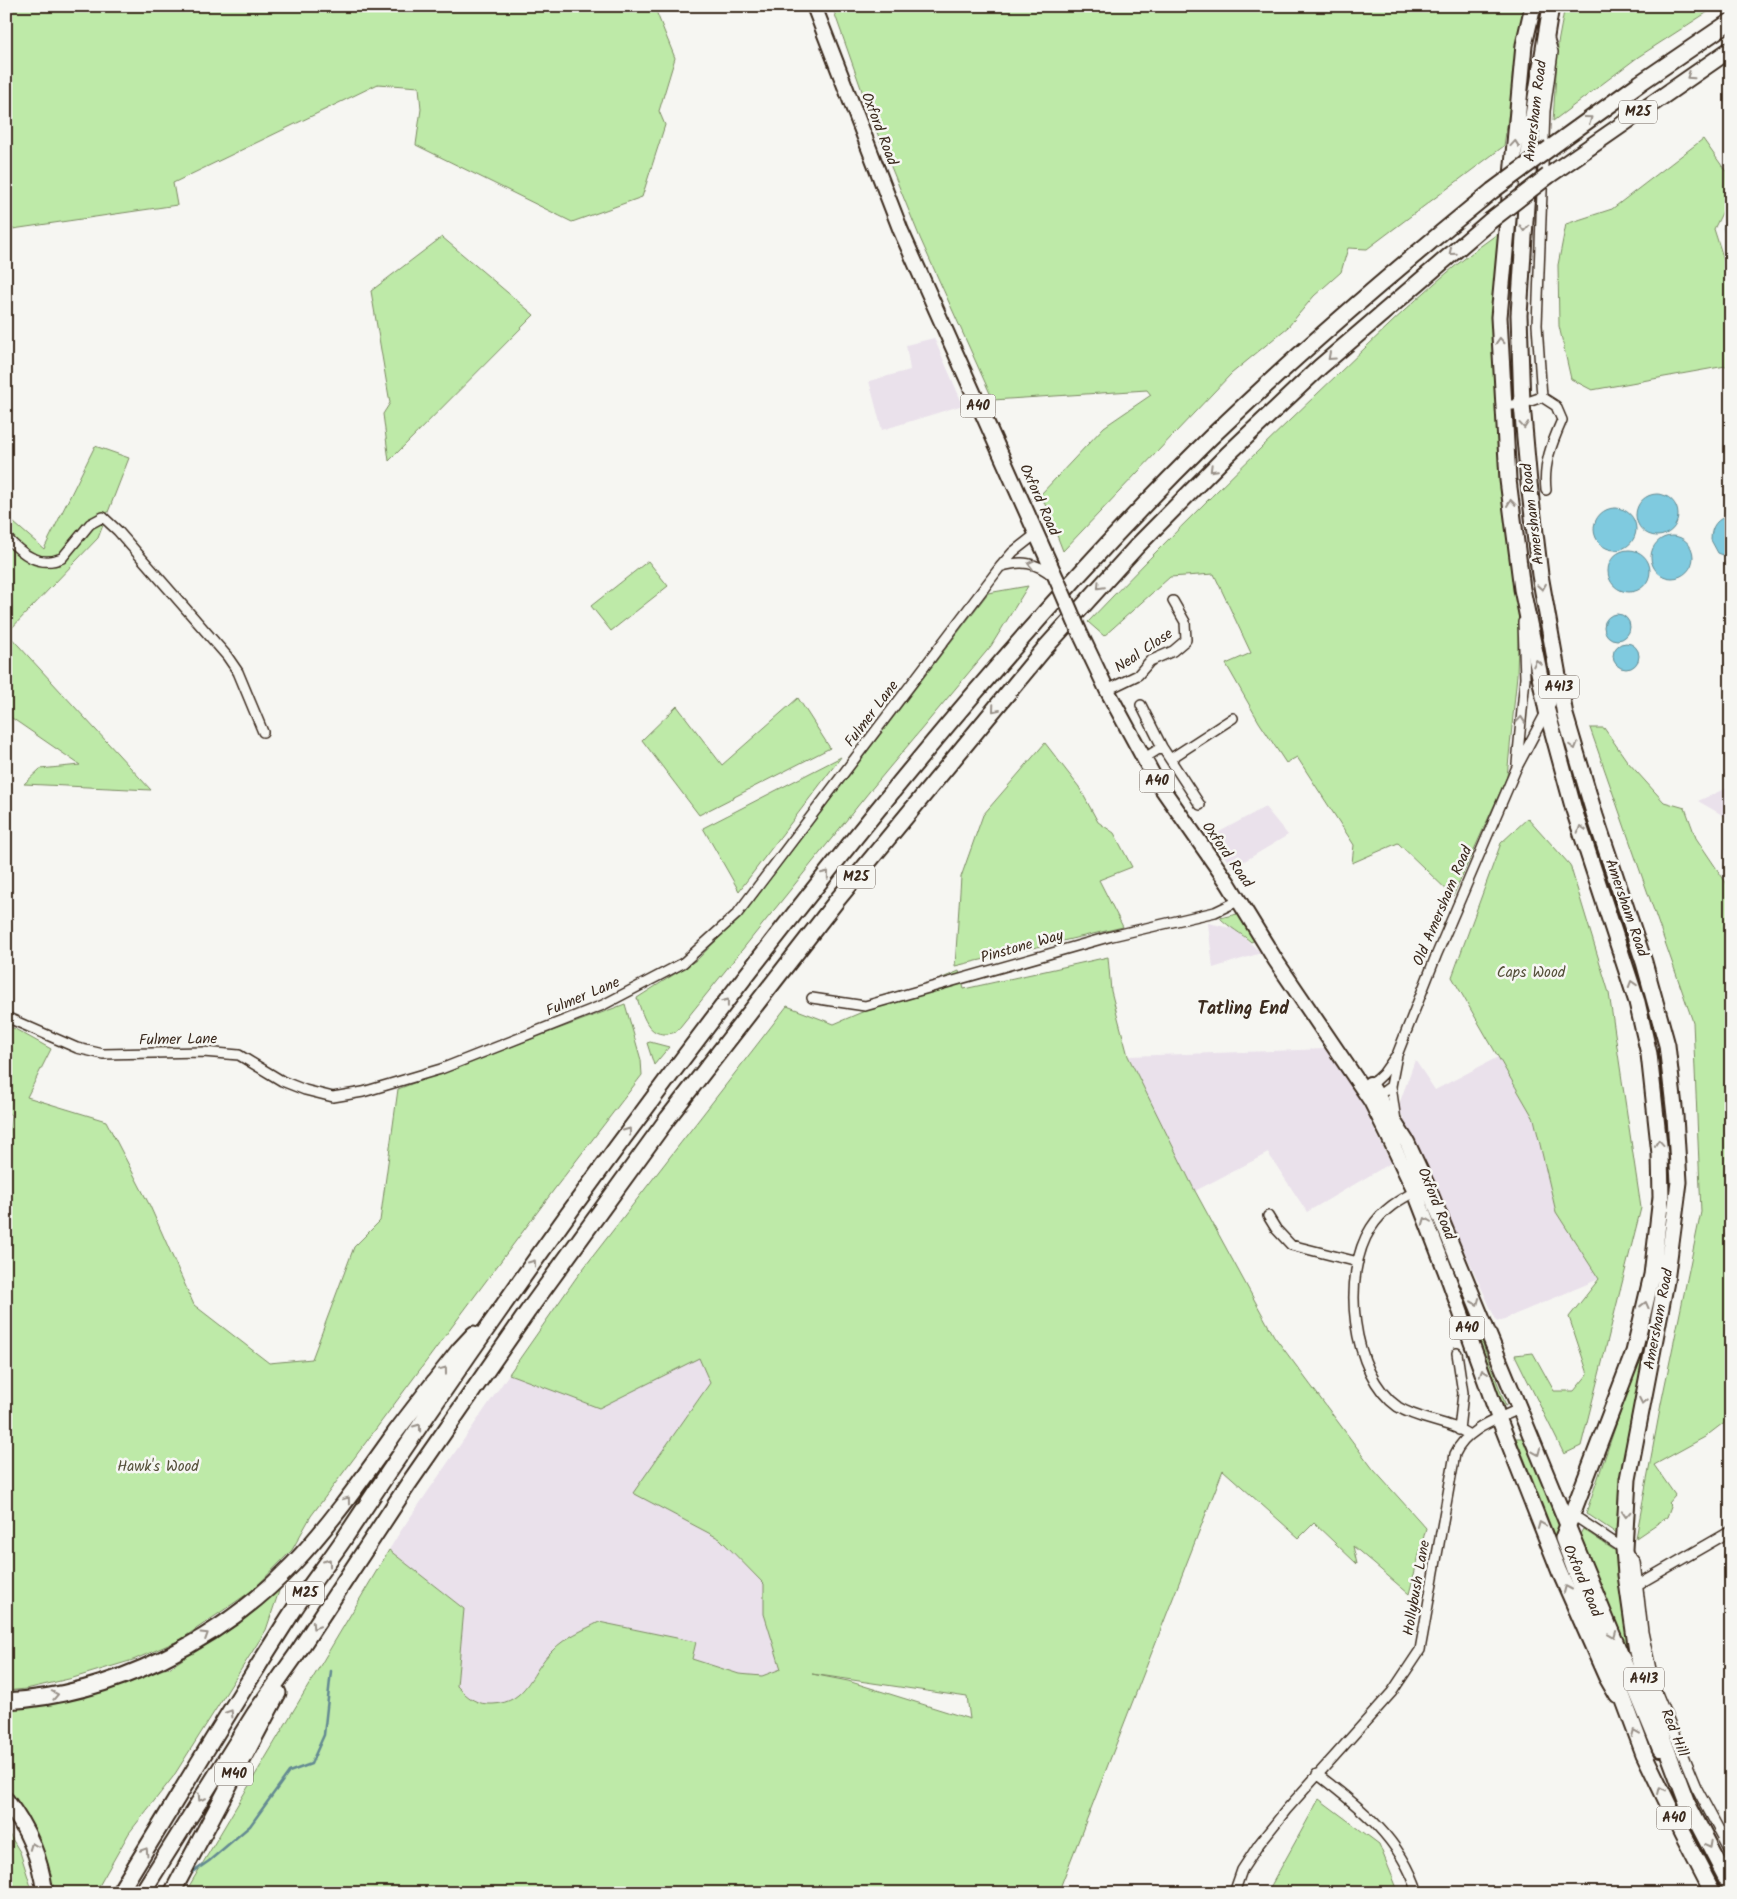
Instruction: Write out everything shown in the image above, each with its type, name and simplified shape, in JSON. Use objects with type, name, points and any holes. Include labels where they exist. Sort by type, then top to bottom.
[{"type":"highway","name":"A413","points":[[1533,6],[1524,45],[1499,317],[1508,480],[1522,589],[1547,711],[1574,810],[1637,1002],[1649,1054],[1660,1154],[1661,1197],[1652,1275],[1634,1352],[1563,1538],[1626,1712]]},
{"type":"highway","name":"Amersham Road","points":[[1551,6],[1530,128],[1519,315],[1522,404],[1532,511],[1554,660],[1565,715],[1595,816],[1644,962],[1667,1045],[1675,1116],[1679,1182],[1666,1280],[1628,1479],[1624,1550],[1629,1602],[1637,1652],[1656,1720],[1687,1803]]},
{"type":"highway","name":"M25","points":[[119,1893],[296,1606],[504,1302],[653,1096],[816,886],[942,732],[1079,575],[1197,452],[1292,361],[1400,266],[1492,191],[1640,83],[1731,21]]},
{"type":"highway","name":"M25","points":[[142,1893],[255,1713],[296,1655],[409,1483],[528,1311],[668,1118],[844,891],[1039,655],[1138,545],[1274,410],[1367,324],[1490,221],[1548,176],[1731,50]]},
{"type":"highway","name":"M25","points":[[6,1701],[63,1693],[143,1667],[186,1646],[247,1605],[293,1564],[331,1521],[460,1350],[504,1302]]},
{"type":"highway","name":"M40","points":[[172,1893],[265,1719],[296,1655]]},
{"type":"highway","name":"A40","points":[[1626,1712],[1682,1833],[1710,1887]]},
{"type":"highway","points":[[6,1800],[20,1818],[34,1846],[45,1893]]},
{"type":"highway","name":"A40","points":[[1687,1803],[1731,1887]]},
{"type":"main road","name":"Oxford Road","points":[[814,6],[901,231],[1107,690],[1143,759],[1253,921],[1276,962],[1371,1093],[1421,1188],[1449,1280],[1499,1419],[1559,1571],[1606,1677],[1626,1712]]},
{"type":"main road","name":"A40","points":[[1371,1093],[1397,1125],[1421,1188],[1462,1267],[1519,1409],[1569,1522],[1656,1740],[1687,1803]]},
{"type":"main road","points":[[1449,1280],[1462,1267]]},
{"type":"street","points":[[1542,397],[1537,325],[1545,111],[1553,52],[1547,32]]},
{"type":"street","points":[[1503,406],[1522,404],[1542,397]]},
{"type":"street","points":[[1542,397],[1556,406],[1562,420],[1551,444],[1545,466],[1546,490]]},
{"type":"street","points":[[6,537],[31,559],[46,562],[56,560],[62,558],[90,524],[104,517],[118,530],[227,656],[238,672],[263,732]]},
{"type":"street","name":"Fulmer Lane","points":[[6,1017],[77,1048],[103,1054],[203,1052],[239,1055],[282,1081],[305,1090],[333,1097],[363,1092],[441,1070],[603,1005],[683,963],[737,914],[1000,567],[1013,552],[1036,534]]},
{"type":"street","points":[[1000,567],[1022,562],[1032,564],[1040,566],[1057,580]]},
{"type":"street","name":"Old Amersham Road","points":[[1516,769],[1525,678],[1522,589]]},
{"type":"street","name":"Neal Close","points":[[1107,690],[1138,675],[1150,661],[1173,651],[1186,640],[1185,622],[1173,601]]},
{"type":"street","name":"Old Amersham Road","points":[[1397,1125],[1391,1086],[1397,1055],[1436,956],[1516,769],[1547,711],[1554,689],[1554,660]]},
{"type":"street","points":[[1141,705],[1162,747],[1200,805]]},
{"type":"street","points":[[1170,759],[1233,718]]},
{"type":"street","points":[[1143,759],[1162,747]]},
{"type":"street","name":"Pinstone Way","points":[[812,998],[865,1006],[1112,936],[1215,912],[1238,900]]},
{"type":"street","name":"Old Amersham Road","points":[[1371,1093],[1397,1055]]},
{"type":"street","points":[[1371,1093],[1391,1086]]},
{"type":"street","points":[[1421,1188],[1389,1206],[1370,1229],[1358,1262],[1354,1299],[1359,1345],[1374,1382],[1398,1406],[1423,1419],[1469,1435]]},
{"type":"street","points":[[1268,1216],[1276,1229],[1291,1245],[1358,1262]]},
{"type":"street","points":[[1456,1353],[1462,1393],[1459,1430]]},
{"type":"street","name":"Hollybush Lane","points":[[1234,1893],[1242,1870],[1259,1844],[1317,1774],[1392,1692],[1420,1650],[1453,1462],[1459,1446],[1469,1435],[1519,1409]]},
{"type":"street","points":[[1569,1522],[1579,1519],[1624,1550]]},
{"type":"street","points":[[1637,1585],[1731,1531]]},
{"type":"street","name":"Red Hill","points":[[1624,1550],[1635,1562],[1643,1632],[1656,1688],[1696,1787],[1731,1852]]},
{"type":"street","points":[[1317,1774],[1350,1800],[1388,1836],[1414,1882],[1418,1893]]},
{"type":"shaded area","points":[[934,338],[963,405],[882,430],[869,381],[910,370],[906,345]]},
{"type":"shaded area","points":[[1731,786],[1731,820],[1698,801]]},
{"type":"shaded area","points":[[1265,807],[1288,835],[1233,868],[1210,837]]},
{"type":"shaded area","points":[[1208,923],[1235,929],[1261,953],[1213,968]]},
{"type":"shaded area","points":[[1326,1049],[1358,1095],[1391,1163],[1307,1212],[1268,1153],[1195,1191],[1128,1056]]},
{"type":"shaded area","points":[[1498,1057],[1534,1119],[1556,1212],[1599,1279],[1497,1322],[1398,1107],[1415,1060],[1435,1090]]},
{"type":"shaded area","points":[[699,1357],[710,1383],[634,1493],[720,1539],[764,1584],[764,1614],[781,1669],[762,1676],[739,1674],[692,1659],[696,1642],[599,1622],[554,1648],[516,1699],[504,1704],[485,1704],[468,1698],[457,1686],[464,1609],[389,1550],[400,1532],[509,1374],[599,1408]]},
{"type":"green space","points":[[6,6],[654,6],[675,58],[659,111],[665,125],[642,197],[572,222],[416,145],[421,109],[419,87],[378,84],[173,183],[177,205],[6,230]]},
{"type":"green space","points":[[832,6],[1524,6],[1504,146],[1367,249],[1348,248],[1341,272],[1314,296],[1288,327],[1231,374],[1063,551],[1041,494],[1104,427],[1151,395],[1147,390],[993,400],[920,238],[874,125]]},
{"type":"green space","points":[[1565,6],[1717,6],[1638,57],[1553,121],[1558,43]]},
{"type":"green space","points":[[1703,139],[1727,173],[1728,201],[1714,229],[1731,282],[1731,365],[1592,390],[1571,379],[1559,326],[1558,265],[1566,224],[1612,209]]},
{"type":"green space","points":[[1500,232],[1499,419],[1512,575],[1519,608],[1517,675],[1507,777],[1453,896],[1398,843],[1352,863],[1354,845],[1297,757],[1286,763],[1259,722],[1226,664],[1251,653],[1214,574],[1170,577],[1104,636],[1088,622],[1274,435],[1397,318],[1457,264]]},
{"type":"green space","points":[[442,237],[534,315],[389,461],[383,414],[390,403],[371,291]]},
{"type":"green space","points":[[95,446],[129,458],[98,538],[7,633],[151,790],[24,784],[40,769],[80,765],[6,714],[6,516],[44,549]]},
{"type":"green space","points":[[648,561],[668,586],[611,631],[591,606]]},
{"type":"green space","points":[[1028,586],[991,646],[869,792],[676,1032],[667,1034],[654,1031],[645,1020],[637,998],[698,959],[752,903],[988,593]]},
{"type":"green space","points":[[798,698],[830,748],[699,815],[642,740],[677,706],[722,765]]},
{"type":"green space","points":[[1590,728],[1604,728],[1627,761],[1664,802],[1685,808],[1696,838],[1731,890],[1731,1417],[1705,1437],[1654,1465],[1675,1495],[1668,1503],[1671,1506],[1667,1517],[1636,1538],[1661,1404],[1701,1212],[1693,1022]]},
{"type":"green space","points":[[1045,743],[1079,787],[1098,822],[1114,833],[1132,867],[1099,880],[1123,927],[955,966],[961,877],[983,815]]},
{"type":"green space","points":[[841,757],[739,891],[703,828]]},
{"type":"green space","name":"Caps Wood","points":[[1528,818],[1570,865],[1609,993],[1641,1208],[1581,1446],[1564,1454],[1515,1355],[1533,1353],[1554,1391],[1574,1391],[1588,1374],[1569,1317],[1599,1279],[1556,1212],[1534,1119],[1452,977],[1501,843]]},
{"type":"green space","points":[[1237,914],[1241,916],[1257,939],[1251,942],[1220,918]]},
{"type":"green space","points":[[1108,957],[1111,991],[1128,1056],[1195,1191],[1274,1336],[1373,1469],[1426,1528],[1409,1594],[1353,1546],[1357,1564],[1314,1523],[1299,1538],[1223,1470],[1058,1893],[185,1893],[389,1550],[464,1609],[457,1686],[477,1702],[493,1704],[514,1698],[522,1692],[546,1658],[558,1645],[599,1622],[696,1642],[692,1659],[739,1674],[762,1676],[781,1669],[764,1614],[764,1584],[720,1539],[633,1493],[710,1383],[699,1358],[599,1408],[509,1374],[576,1278],[787,1006],[834,1024],[959,971],[964,989]],"holes":[[[812,1674],[967,1697],[970,1719],[848,1681]]]},
{"type":"green space","name":"Hawk's Wood","points":[[625,1004],[641,1060],[642,1075],[556,1187],[311,1516],[292,1550],[253,1590],[180,1640],[133,1660],[73,1678],[26,1689],[6,1691],[6,1160],[11,1115],[6,1111],[6,1024],[51,1049],[27,1097],[106,1121],[150,1206],[194,1305],[269,1363],[312,1359],[354,1247],[380,1221],[398,1089]]},
{"type":"green space","points":[[650,1042],[669,1047],[654,1065],[647,1043]]},
{"type":"green space","points":[[1461,1281],[1468,1292],[1485,1350],[1506,1406],[1495,1400],[1458,1291]]},
{"type":"green space","points":[[1652,1335],[1619,1535],[1586,1513],[1646,1337]]},
{"type":"green space","points":[[1516,1438],[1525,1438],[1561,1524],[1557,1542]]},
{"type":"green space","points":[[1583,1529],[1620,1554],[1633,1663],[1631,1665],[1579,1536]]},
{"type":"green space","points":[[280,1588],[266,1630],[173,1777],[129,1833],[95,1893],[53,1893],[48,1864],[38,1837],[23,1811],[6,1788],[6,1708],[50,1703],[171,1667],[248,1615]]},
{"type":"green space","points":[[1319,1799],[1379,1844],[1399,1893],[1267,1893]]},
{"type":"green space","points":[[6,1829],[20,1852],[33,1893],[6,1893]]},
{"type":"water","points":[[1661,494],[1669,497],[1675,503],[1678,515],[1675,527],[1669,533],[1653,536],[1645,533],[1639,527],[1636,511],[1639,503],[1645,497]]},
{"type":"water","points":[[1619,508],[1627,511],[1633,517],[1636,529],[1633,541],[1627,547],[1611,550],[1603,547],[1597,541],[1594,525],[1597,517],[1603,511]]},
{"type":"water","points":[[1731,515],[1731,558],[1718,553],[1711,540],[1712,531],[1716,523],[1722,518]]},
{"type":"water","points":[[1676,536],[1684,539],[1690,545],[1693,557],[1690,569],[1684,575],[1668,578],[1660,575],[1654,569],[1651,553],[1654,545],[1660,539]]},
{"type":"water","points":[[1633,550],[1641,553],[1647,559],[1650,571],[1647,583],[1641,589],[1625,592],[1617,589],[1611,583],[1608,567],[1611,559],[1617,553]]},
{"type":"water","points":[[1617,614],[1626,618],[1630,627],[1626,636],[1617,640],[1608,636],[1604,627],[1608,618]]},
{"type":"water","points":[[1626,643],[1635,647],[1639,656],[1635,665],[1626,669],[1617,665],[1613,656],[1617,647]]},
{"type":"waterway","points":[[1731,212],[1724,228],[1731,258]]},
{"type":"waterway","points":[[189,1875],[209,1861],[250,1826],[289,1772],[311,1764],[324,1735],[331,1671]]},
{"type":"waterway","points":[[152,1888],[169,1887]]},
{"type":"waterway","points":[[83,1893],[114,1891]]},
{"type":"district","name":"Tatling End","points":[[1243,1009]]}]
